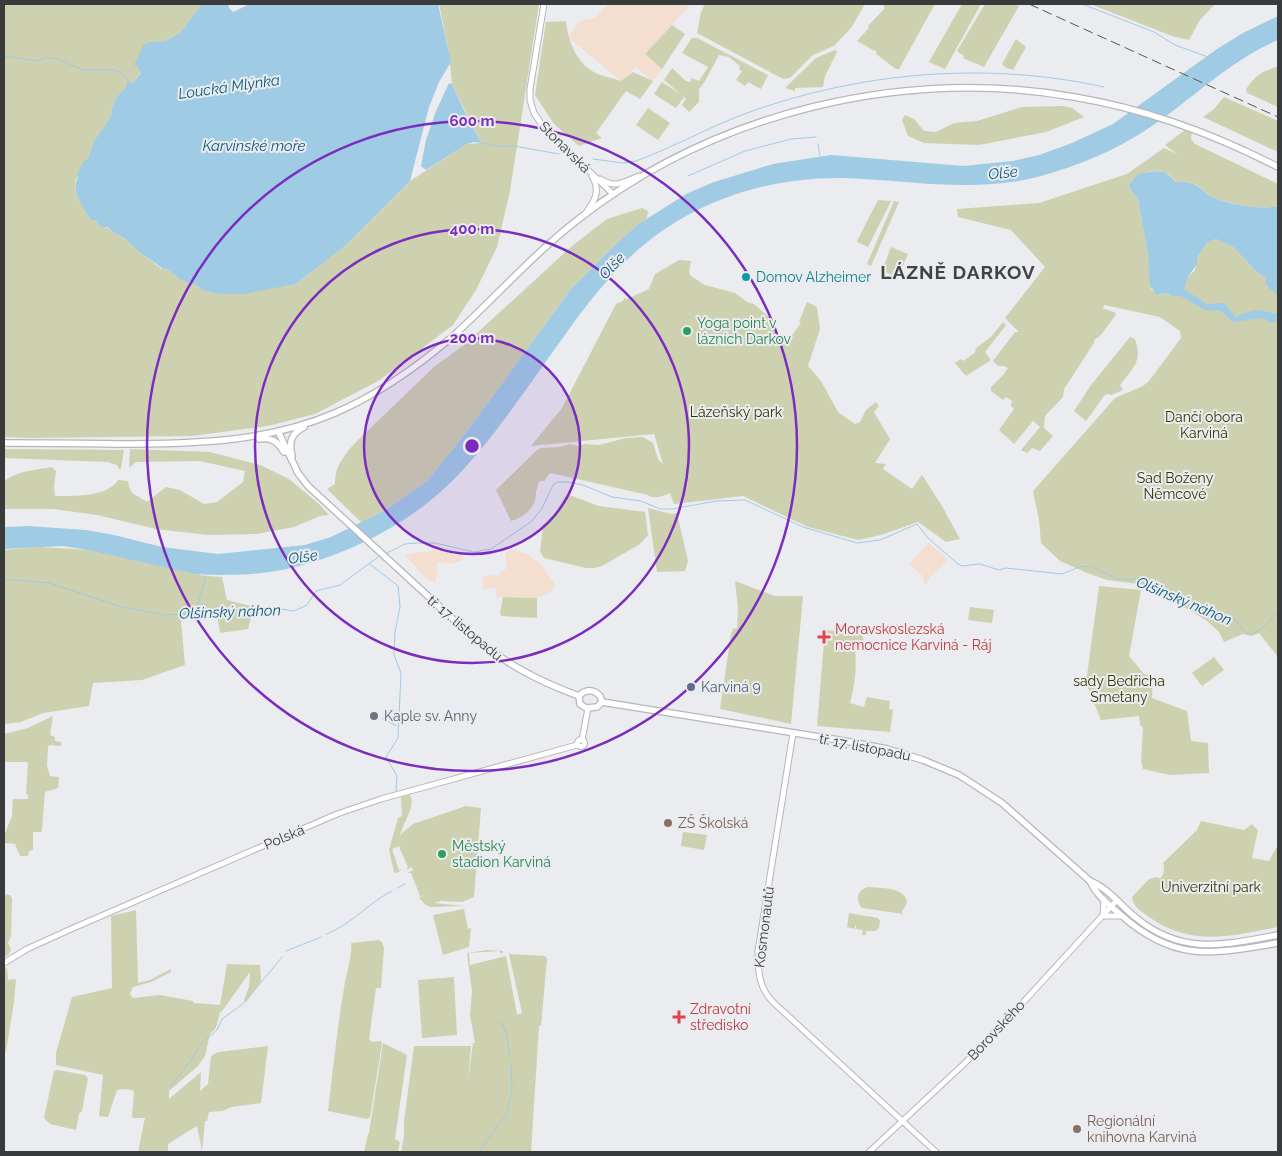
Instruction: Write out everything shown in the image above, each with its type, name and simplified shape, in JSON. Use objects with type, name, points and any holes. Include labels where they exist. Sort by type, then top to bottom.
[{"type":"main road","points":[[294,466],[290,442],[298,430],[372,393],[426,358],[471,319],[546,245],[586,213],[648,172],[706,143],[760,122],[816,106],[868,96],[920,90],[978,88],[1034,91],[1101,102],[1150,114],[1196,130],[1278,167]]},
{"type":"main road","points":[[4,443],[173,444],[209,442],[239,439],[278,431],[325,417]]},
{"type":"main road","points":[[278,431],[294,466]]},
{"type":"main road","points":[[239,439],[249,441],[265,438],[276,441],[294,466]]},
{"type":"main road","name":"tř. 17. listopadu","points":[[294,466],[304,481],[328,504],[488,650],[529,675],[579,696]]},
{"type":"main road","points":[[593,691],[600,696],[602,702],[598,707],[588,708],[580,704],[579,696],[584,692],[593,691]]},
{"type":"main road","name":"tř. 17. listopadu","points":[[602,702],[851,742],[913,756],[953,773],[1002,803],[1090,881],[1098,885],[1152,929],[1189,944],[1202,946],[1234,944],[1278,935]]},
{"type":"main road","name":"tř. 17. listopadu","points":[[1090,881],[1094,890],[1122,916],[1148,936],[1175,947],[1193,952],[1229,951],[1278,942]]},
{"type":"street","name":"Stonavská","points":[[544,4],[530,89],[530,103],[541,124],[613,194]]},
{"type":"street","points":[[586,168],[602,180],[614,184],[620,184],[648,172]]},
{"type":"street","points":[[586,168],[597,186],[597,193],[586,213]]},
{"type":"street","name":"Polská","points":[[4,964],[27,949],[71,929],[335,815],[382,799],[578,745],[578,742],[582,740],[588,708]]},
{"type":"street","name":"Kosmonautů","points":[[793,733],[758,951],[761,985],[775,1004],[936,1152]]},
{"type":"street","points":[[1104,899],[1103,916],[1122,916]]},
{"type":"street","name":"Borovského","points":[[869,1152],[986,1042],[1112,907],[1116,900]]},
{"type":"shaded area","points":[[608,4],[690,5],[645,54],[662,69],[653,81],[636,67],[621,81],[568,37],[580,21],[595,18]]},
{"type":"shaded area","points":[[929,543],[948,560],[930,577],[927,584],[924,583],[923,576],[909,564]]},
{"type":"shaded area","points":[[434,550],[463,556],[463,560],[451,564],[437,562],[435,582],[426,578],[405,555]]},
{"type":"shaded area","points":[[514,550],[527,554],[541,564],[556,586],[548,594],[537,598],[496,597],[496,588],[483,589],[483,576],[498,575],[507,568],[505,552]]},
{"type":"green space","points":[[4,4],[202,4],[181,32],[166,41],[149,42],[137,66],[141,72],[133,83],[129,81],[125,89],[117,96],[112,107],[111,116],[94,141],[88,158],[84,162],[75,182],[75,188],[89,218],[96,220],[123,237],[162,269],[165,268],[177,277],[196,285],[204,291],[219,294],[296,284],[346,245],[410,181],[467,144],[481,143],[452,84],[448,48],[439,4],[539,4],[510,191],[497,247],[476,290],[453,325],[380,380],[315,414],[268,426],[192,436],[4,437]]},
{"type":"green space","points":[[705,4],[865,4],[851,28],[834,46],[813,55],[790,78],[783,79],[697,33],[701,12]]},
{"type":"green space","points":[[885,4],[935,4],[899,69],[896,69],[876,54],[877,52],[857,41],[885,8],[883,6]]},
{"type":"green space","points":[[962,4],[981,4],[945,69],[929,62]]},
{"type":"green space","points":[[985,4],[1013,4],[1019,6],[984,67],[963,58],[964,56],[957,51]]},
{"type":"green space","points":[[1090,4],[1215,4],[1200,20],[1189,40],[1172,36]]},
{"type":"green space","points":[[566,21],[571,45],[579,59],[591,70],[621,81],[633,72],[653,81],[640,99],[626,91],[596,133],[602,138],[579,146],[554,124],[535,95],[546,22]]},
{"type":"green space","points":[[672,25],[685,34],[662,69],[645,54]]},
{"type":"green space","points":[[692,38],[697,38],[768,75],[761,89],[748,82],[745,86],[736,80],[742,71],[739,69],[740,66],[729,57],[719,55],[699,89],[699,102],[689,112],[682,105],[686,99],[684,97],[676,108],[654,94],[662,82],[682,95],[664,80],[672,68],[686,81],[691,82],[691,78],[699,81],[708,67],[682,53]]},
{"type":"green space","points":[[1016,39],[1026,47],[1013,70],[1006,68],[1002,64]]},
{"type":"green space","points":[[835,50],[837,52],[825,76],[823,87],[795,88],[795,91],[785,88],[816,58]]},
{"type":"green space","points":[[1278,66],[1278,107],[1247,93],[1246,89],[1257,76]]},
{"type":"green space","points":[[1224,97],[1278,121],[1278,152],[1203,117],[1214,109]]},
{"type":"green space","points":[[1063,106],[1072,108],[1084,117],[1046,132],[979,145],[924,143],[908,136],[902,120],[905,115],[914,119],[924,131],[936,132],[954,123],[977,121],[1022,107]]},
{"type":"green space","points":[[648,108],[670,123],[658,140],[636,125]]},
{"type":"green space","name":"Sad Boženy Němcové","points":[[1185,130],[1192,132],[1191,139],[1195,144],[1278,184],[1278,206],[1255,207],[1238,205],[1215,198],[1205,193],[1196,185],[1177,182],[1160,171],[1145,173],[1135,178],[1129,184],[1130,189],[1138,199],[1148,256],[1151,289],[1159,295],[1167,293],[1171,296],[1181,296],[1188,277],[1195,270],[1197,257],[1208,242],[1216,239],[1233,247],[1259,274],[1266,278],[1266,284],[1278,296],[1278,657],[1259,633],[1252,636],[1243,634],[1224,642],[1219,632],[1207,621],[1147,585],[1107,580],[1087,573],[1060,561],[1041,543],[1039,520],[1033,491],[1115,398],[1143,386],[1149,381],[1181,338],[1180,331],[1160,317],[1104,305],[1103,308],[1116,313],[1115,316],[1100,336],[1094,340],[1094,343],[1064,389],[1063,397],[1045,416],[1044,428],[1053,436],[1040,451],[1032,448],[1027,453],[1021,450],[1040,427],[1033,421],[1014,444],[999,430],[1014,409],[1011,406],[1012,401],[1006,397],[1003,400],[991,391],[991,387],[1008,368],[998,366],[993,361],[1015,332],[1019,332],[1005,318],[1045,267],[1011,230],[958,217],[957,209],[1039,203],[1127,174],[1164,148],[1177,154],[1165,145]]},
{"type":"green space","points":[[878,200],[891,201],[868,247],[857,242]]},
{"type":"green space","points":[[894,201],[899,202],[871,266],[867,264]]},
{"type":"green space","points":[[642,208],[648,211],[647,218],[618,242],[571,289],[465,434],[427,481],[384,511],[362,523],[327,489],[335,484],[338,466],[356,442],[435,366],[464,345],[572,246],[607,219]]},
{"type":"green space","points":[[891,247],[908,254],[898,277],[882,271]]},
{"type":"green space","name":"Lázeňský park","points":[[679,260],[691,261],[689,272],[691,276],[705,285],[735,293],[747,302],[754,304],[772,320],[768,324],[786,343],[801,323],[799,322],[807,302],[817,307],[820,329],[808,366],[821,381],[838,412],[855,424],[860,422],[866,410],[876,402],[879,406],[874,412],[890,439],[875,463],[886,464],[883,469],[912,489],[922,475],[960,539],[946,542],[918,522],[881,535],[858,540],[808,527],[743,496],[674,504],[670,493],[653,497],[550,473],[544,481],[538,483],[536,497],[529,511],[511,521],[496,490],[541,448],[560,447],[570,444],[577,446],[585,444],[599,445],[626,438],[643,437],[653,443],[658,459],[663,464],[654,434],[531,446],[562,408],[616,304],[623,301],[624,298],[627,299],[649,289],[655,274]]},
{"type":"green space","points":[[1003,322],[1006,325],[985,352],[991,360],[966,376],[955,363],[961,359],[963,361],[975,353],[976,348],[991,337]]},
{"type":"green space","points":[[1130,337],[1135,339],[1138,353],[1133,369],[1120,385],[1123,390],[1104,396],[1086,421],[1074,411],[1091,385]]},
{"type":"green space","points":[[4,449],[124,450],[121,469],[119,469],[117,465],[108,462],[4,458]]},
{"type":"green space","points":[[130,449],[210,452],[260,465],[289,479],[329,515],[320,516],[294,527],[257,534],[208,535],[156,529],[97,515],[53,509],[4,509],[4,482],[8,478],[20,473],[52,467],[56,471],[55,496],[98,493],[113,486],[118,480],[128,481],[132,492],[147,502],[166,487],[180,490],[204,504],[217,502],[243,482],[245,471],[200,461],[136,462],[129,468]]},
{"type":"green space","points":[[569,495],[599,506],[645,512],[648,535],[640,544],[602,566],[594,568],[586,568],[544,558],[540,551],[543,526],[556,512],[564,498]]},
{"type":"green space","points":[[648,508],[671,514],[677,513],[688,561],[685,571],[657,572]]},
{"type":"green space","points":[[39,547],[92,550],[205,576],[222,577],[227,600],[254,607],[248,629],[220,633],[217,613],[187,616],[181,621],[185,665],[142,680],[93,683],[89,706],[43,713],[21,722],[4,724],[4,550]]},
{"type":"green space","points":[[735,581],[775,596],[803,596],[791,724],[720,709],[731,634],[733,629],[737,628],[738,609]]},
{"type":"green space","name":"sady Bedřicha Smetany","points":[[1099,586],[1141,590],[1129,656],[1144,674],[1153,677],[1152,698],[1187,711],[1191,741],[1208,743],[1209,773],[1170,775],[1143,769],[1141,761],[1143,728],[1140,725],[1139,716],[1101,720],[1086,683]]},
{"type":"green space","points":[[503,597],[537,598],[537,618],[501,616]]},
{"type":"green space","points":[[970,607],[994,610],[992,623],[968,620]]},
{"type":"green space","points":[[825,630],[862,633],[865,647],[855,649],[855,676],[850,703],[864,707],[867,697],[890,701],[889,709],[893,710],[890,732],[817,726]]},
{"type":"green space","points":[[1214,657],[1224,670],[1202,686],[1192,673]]},
{"type":"green space","points":[[53,716],[50,735],[55,737],[55,741],[61,742],[61,746],[49,745],[47,765],[50,776],[59,777],[58,788],[45,792],[42,830],[41,832],[33,832],[33,850],[29,851],[28,856],[20,856],[15,844],[5,843],[5,833],[12,816],[13,799],[28,799],[28,794],[26,794],[28,762],[4,762],[4,734],[28,728]]},
{"type":"green space","name":"Městský stadion Karviná","points":[[410,795],[412,800],[410,811],[401,833],[400,838],[401,834],[413,824],[466,806],[481,808],[474,897],[462,902],[441,901],[434,903],[464,906],[431,907],[426,905],[419,898],[425,895],[418,897],[420,896],[411,873],[407,873],[413,870],[412,867],[406,870],[408,867],[399,847],[402,845],[392,849],[399,870],[402,869],[397,873],[394,872],[389,850],[398,818],[402,816],[401,797]]},
{"type":"green space","name":"Univerzitní park","points":[[1201,821],[1244,830],[1252,824],[1258,830],[1252,858],[1269,861],[1276,848],[1278,849],[1278,927],[1228,936],[1196,936],[1165,926],[1140,911],[1136,906],[1132,897],[1149,879],[1158,877],[1160,879],[1164,871],[1163,863],[1197,830]]},
{"type":"green space","points":[[683,832],[707,835],[704,850],[681,846]]},
{"type":"green space","points":[[868,887],[891,889],[905,896],[907,901],[902,911],[903,914],[862,908],[858,902],[858,896],[861,890]]},
{"type":"green space","points":[[4,894],[10,895],[12,898],[11,936],[8,943],[11,949],[4,958]]},
{"type":"green space","points":[[464,909],[468,929],[471,928],[469,947],[443,955],[433,915]]},
{"type":"green space","points":[[136,910],[138,983],[150,980],[171,969],[171,972],[151,982],[133,987],[130,994],[133,998],[160,995],[193,1001],[194,1003],[220,1005],[227,964],[260,965],[261,981],[246,1002],[244,1000],[249,987],[250,972],[220,1012],[216,1028],[210,1034],[205,1056],[198,1066],[169,1091],[169,1099],[201,1072],[200,1091],[208,1084],[211,1056],[218,1052],[268,1046],[261,1103],[209,1112],[207,1121],[205,1121],[202,1151],[197,1126],[168,1144],[168,1152],[138,1152],[145,1118],[132,1118],[134,1091],[126,1089],[117,1090],[108,1117],[99,1116],[103,1075],[56,1065],[56,1053],[72,997],[112,988],[111,916]]},
{"type":"green space","points":[[849,913],[878,918],[880,921],[879,928],[875,931],[866,931],[866,935],[862,935],[863,930],[856,929],[856,926],[855,929],[847,927]]},
{"type":"green space","points":[[379,940],[384,948],[381,988],[376,988],[369,1039],[372,1042],[381,1041],[382,1044],[370,1117],[367,1119],[328,1111],[339,1019],[351,943]]},
{"type":"green space","points":[[487,950],[503,951],[502,954],[499,951],[469,953],[470,965],[506,956],[517,1014],[512,1016],[522,1013],[509,954],[545,956],[547,959],[541,1026],[539,1026],[531,1152],[401,1152],[414,1046],[471,1046],[468,1080],[473,1043],[475,1043],[470,1015],[472,991],[467,953]]},
{"type":"green space","points":[[7,967],[8,980],[16,979],[6,1052],[4,1051],[4,969]]},
{"type":"green space","points":[[454,977],[457,1035],[422,1038],[418,980]]},
{"type":"green space","points":[[383,1043],[407,1055],[395,1139],[400,1142],[398,1152],[364,1152],[369,1133]]},
{"type":"green space","points":[[58,1070],[85,1075],[88,1078],[82,1111],[79,1114],[76,1130],[50,1124],[44,1118],[54,1071]]},
{"type":"water","name":"Karvinské moře","points":[[202,4],[228,4],[233,12],[250,4],[438,4],[451,62],[439,82],[429,107],[410,181],[346,245],[296,284],[244,294],[219,294],[204,291],[196,285],[181,280],[165,268],[163,269],[139,252],[123,237],[107,227],[100,227],[96,220],[89,218],[76,193],[77,175],[83,162],[88,158],[94,141],[111,116],[112,107],[117,96],[125,89],[128,81],[133,83],[141,73],[137,66],[134,65],[143,46],[149,42],[166,41],[181,32]]},
{"type":"water","name":"Olše","points":[[1278,16],[1278,40],[1242,59],[1134,138],[1096,157],[1069,167],[1041,176],[992,184],[943,185],[844,178],[796,181],[749,190],[704,207],[682,218],[641,247],[604,284],[498,427],[469,463],[448,485],[414,513],[375,537],[354,547],[312,563],[291,568],[255,574],[231,575],[195,574],[63,546],[4,549],[4,527],[28,526],[86,530],[162,547],[218,554],[305,545],[331,537],[384,511],[427,481],[465,434],[571,289],[640,223],[688,193],[714,182],[773,164],[831,155],[963,166],[1013,161],[1039,155],[1072,143],[1113,124],[1217,49],[1243,33]]},
{"type":"water","points":[[449,83],[452,84],[481,143],[467,144],[426,170],[421,166],[426,140],[436,111]]},
{"type":"water","points":[[1155,171],[1165,172],[1176,182],[1195,185],[1209,196],[1222,201],[1255,207],[1278,206],[1278,296],[1265,284],[1266,278],[1259,274],[1233,247],[1216,239],[1208,242],[1197,257],[1197,264],[1188,277],[1184,289],[1207,304],[1224,303],[1236,317],[1253,311],[1261,311],[1278,314],[1278,321],[1270,323],[1263,318],[1233,322],[1221,311],[1205,310],[1181,296],[1171,296],[1167,293],[1157,295],[1150,286],[1148,256],[1138,199],[1130,189],[1129,184],[1138,174]]},
{"type":"waterway","points":[[1082,4],[1154,32],[1175,45],[1208,57]]},
{"type":"waterway","name":"Loucká Mlýnka","points":[[4,56],[38,61],[44,58],[56,58],[83,70],[113,70],[120,72],[128,81]]},
{"type":"waterway","points":[[593,159],[622,163],[636,161],[747,113],[790,99],[834,88],[879,80],[924,75],[1014,74],[1104,87]]},
{"type":"waterway","name":"Loucká Mlýnka","points":[[688,176],[745,151],[791,139],[816,137]]},
{"type":"waterway","name":"Loucká Mlýnka","points":[[481,143],[497,146],[514,146],[559,154]]},
{"type":"waterway","name":"Loucká Mlýnka","points":[[818,144],[820,156]]},
{"type":"waterway","name":"Olšinský náhon","points":[[385,554],[405,544],[416,543],[435,543],[474,552],[491,549],[532,521],[542,508],[553,485],[558,482],[567,482],[583,485],[612,497],[641,501],[660,509],[672,509],[716,501],[745,500],[803,527],[857,543],[880,540],[917,524],[928,538],[962,566],[980,564],[999,570],[1006,568],[1062,574],[1079,567],[1090,566],[1117,579],[1137,579],[1175,599],[1233,618],[1246,633],[1251,634],[1260,630],[1278,611]]},
{"type":"waterway","name":"Olšinský náhon","points":[[4,579],[49,583],[122,607],[166,615],[273,608],[294,611],[307,605],[316,591],[340,585],[381,555]]},
{"type":"waterway","points":[[370,564],[398,586],[400,606],[395,632],[394,655],[401,673],[398,738],[386,757],[397,776],[396,791]]},
{"type":"waterway","points":[[196,612],[206,575]]},
{"type":"waterway","points":[[382,719],[397,726]]},
{"type":"waterway","points":[[397,888],[405,884]]},
{"type":"waterway","points":[[327,934],[344,925],[375,901],[392,891]]},
{"type":"waterway","points":[[286,951],[321,937]]},
{"type":"waterway","points":[[171,1085],[185,1069],[202,1043],[217,1030],[222,1019],[244,1003],[282,957]]},
{"type":"waterway","points":[[501,1021],[507,1035],[510,1056]]},
{"type":"waterway","points":[[479,1152],[507,1113],[512,1091],[511,1065]]},
{"type":"railway","points":[[1029,4],[1278,117]]},
{"type":"place","name":"Domov Alzheimer","points":[[746,277]]},
{"type":"place","name":"Yoga point v lázních Darkov","points":[[687,331]]},
{"type":"place","name":"Moravskoslezská nemocnice Karviná - Ráj","points":[[824,637]]},
{"type":"place","name":"Karviná 9","points":[[691,687]]},
{"type":"place","name":"Kaple sv. Anny","points":[[374,716]]},
{"type":"place","name":"ZŠ Školská","points":[[668,823]]},
{"type":"place","name":"Městský stadion Karviná","points":[[442,854]]},
{"type":"place","name":"Zdravotní středisko","points":[[679,1017]]},
{"type":"place","name":"Regionální knihovna Karviná","points":[[1077,1129]]},
{"type":"district","name":"LÁZNĚ DARKOV","points":[[958,272]]},
{"type":"park label","name":"Dančí obora Karviná","points":[[1204,426]]}]
